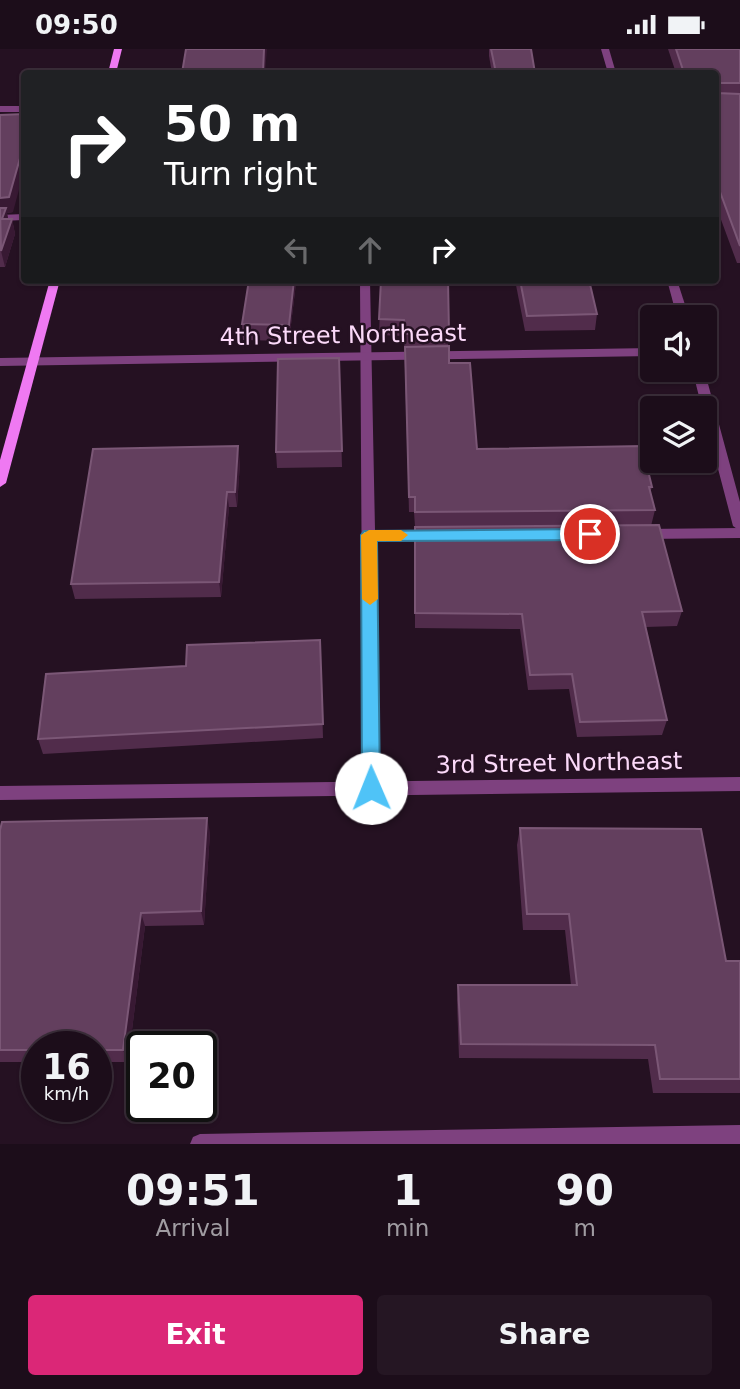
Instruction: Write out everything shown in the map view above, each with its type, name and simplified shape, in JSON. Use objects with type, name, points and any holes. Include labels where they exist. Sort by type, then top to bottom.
[{"type":"main road","points":[[113,70],[118,49]]},
{"type":"main road","points":[[0,483],[54,284]]},
{"type":"street","points":[[605,49],[611,70]]},
{"type":"street","points":[[0,109],[21,109]]},
{"type":"street","points":[[0,218],[21,217]]},
{"type":"street","points":[[365,284],[371,788]]},
{"type":"street","points":[[673,284],[679,305]]},
{"type":"street","name":"4th Street Northeast","points":[[0,362],[640,352]]},
{"type":"street","points":[[701,382],[740,526]]},
{"type":"street","points":[[632,534],[740,533]]},
{"type":"street","points":[[369,535],[452,535]]},
{"type":"street","name":"3rd Street Northeast","points":[[0,793],[740,784]]},
{"type":"street","points":[[200,1144],[740,1135]]},
{"type":"building","points":[[186,49],[264,49],[263,70],[182,70]]},
{"type":"building","points":[[491,49],[531,49],[534,70],[495,70]]},
{"type":"building","points":[[676,49],[740,49],[740,83],[719,83],[719,70],[683,70]]},
{"type":"building","points":[[719,93],[740,94],[740,246],[719,189]]},
{"type":"building","points":[[21,114],[21,155],[9,197],[0,198],[0,115]]},
{"type":"building","points":[[0,208],[6,208],[2,219],[12,219],[1,251]]},
{"type":"building","points":[[248,284],[294,284],[289,325],[242,324]]},
{"type":"building","points":[[381,284],[448,284],[449,333],[405,334],[404,320],[379,319]]},
{"type":"building","points":[[521,284],[590,284],[597,314],[527,316]]},
{"type":"building","points":[[449,346],[449,363],[470,363],[477,449],[640,446],[640,473],[649,473],[655,510],[415,512],[415,497],[409,497],[405,347]]},
{"type":"building","points":[[339,358],[342,451],[276,452],[278,359]]},
{"type":"building","points":[[238,446],[235,492],[227,492],[219,582],[71,584],[93,449]]},
{"type":"building","points":[[659,525],[682,611],[642,612],[667,720],[580,722],[572,674],[530,675],[522,614],[415,613],[415,527]]},
{"type":"building","points":[[320,640],[323,724],[38,739],[46,674],[186,666],[187,645]]},
{"type":"building","points":[[207,818],[201,911],[141,913],[123,1050],[112,1050],[112,1031],[21,1031],[21,1050],[0,1050],[2,822]]},
{"type":"building","points":[[520,828],[701,829],[726,961],[740,961],[740,1079],[660,1079],[655,1045],[461,1044],[458,985],[577,985],[569,914],[527,914]]},
{"type":"slow traffic","points":[[370,599],[369,535],[401,535]]},
{"type":"route","points":[[371,788],[369,535],[590,534]]}]
